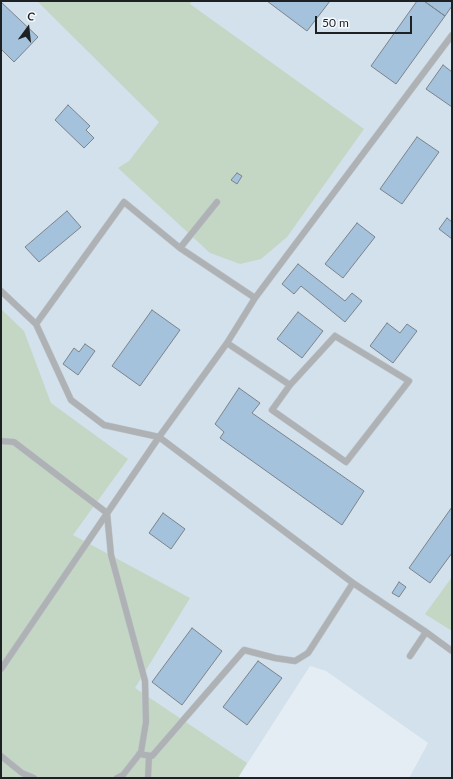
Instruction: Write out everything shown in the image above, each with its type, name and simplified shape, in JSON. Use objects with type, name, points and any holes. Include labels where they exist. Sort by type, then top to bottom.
[{"type":"lane","points":[[1,669],[158,437],[227,343],[255,298],[452,35]]},
{"type":"lane","points":[[36,324],[124,202],[180,248],[255,298]]},
{"type":"lane","points":[[180,248],[217,202]]},
{"type":"lane","points":[[1,291],[36,324],[71,400],[104,425],[158,437],[353,583],[452,651]]},
{"type":"lane","points":[[335,336],[409,380],[346,462],[272,410],[290,385],[335,336]]},
{"type":"lane","points":[[227,343],[290,385]]},
{"type":"lane","points":[[1,441],[14,442],[107,513],[111,555],[145,681],[146,722],[139,754],[123,775],[117,778]]},
{"type":"lane","points":[[139,754],[152,756],[244,650],[275,658],[295,661],[308,652],[353,583]]},
{"type":"lane","points":[[410,656],[426,632]]},
{"type":"lane","points":[[1,756],[22,773],[34,778]]},
{"type":"lane","points":[[148,778],[149,756]]},
{"type":"shaded area","points":[[1,1],[452,1],[452,778],[409,778],[428,743],[326,671],[310,666],[238,778],[1,778]]},
{"type":"green space","points":[[37,1],[192,1],[190,4],[364,129],[287,237],[261,259],[240,264],[210,253],[118,168],[129,161],[159,122]]},
{"type":"green space","points":[[1,309],[24,331],[51,403],[128,459],[73,535],[190,598],[135,688],[247,763],[238,778],[1,778]]},
{"type":"green space","points":[[452,577],[452,631],[425,614]]},
{"type":"building","points":[[267,1],[330,1],[307,31]]},
{"type":"building","points":[[417,1],[424,1],[445,16],[396,84],[371,66]]},
{"type":"building","points":[[424,1],[452,1],[452,6],[445,16]]},
{"type":"building","points":[[1,2],[38,37],[14,62],[1,49]]},
{"type":"building","points":[[443,65],[452,72],[452,107],[426,89]]},
{"type":"building","points":[[68,105],[90,126],[86,130],[94,138],[84,148],[55,120]]},
{"type":"building","points":[[417,137],[439,152],[402,204],[380,189]]},
{"type":"building","points":[[237,173],[242,176],[237,184],[231,180]]},
{"type":"building","points":[[67,211],[81,227],[39,262],[25,247]]},
{"type":"building","points":[[447,218],[452,222],[452,239],[439,229]]},
{"type":"building","points":[[357,223],[375,237],[343,278],[325,264]]},
{"type":"building","points":[[298,264],[345,301],[352,293],[362,301],[345,322],[301,286],[294,294],[282,284]]},
{"type":"building","points":[[152,310],[180,330],[140,386],[112,366]]},
{"type":"building","points":[[298,312],[323,331],[302,358],[277,339]]},
{"type":"building","points":[[387,323],[400,333],[407,324],[417,331],[393,363],[370,346]]},
{"type":"building","points":[[85,344],[95,351],[78,375],[63,364],[74,348],[79,352]]},
{"type":"building","points":[[239,388],[260,403],[252,413],[364,491],[342,525],[220,438],[224,432],[215,424]]},
{"type":"building","points":[[452,507],[452,553],[430,583],[409,568]]},
{"type":"building","points":[[163,513],[185,529],[171,549],[149,533]]},
{"type":"building","points":[[399,582],[406,587],[399,597],[392,593]]},
{"type":"building","points":[[192,628],[222,651],[182,705],[152,682]]},
{"type":"building","points":[[258,661],[282,678],[247,725],[223,707]]}]
